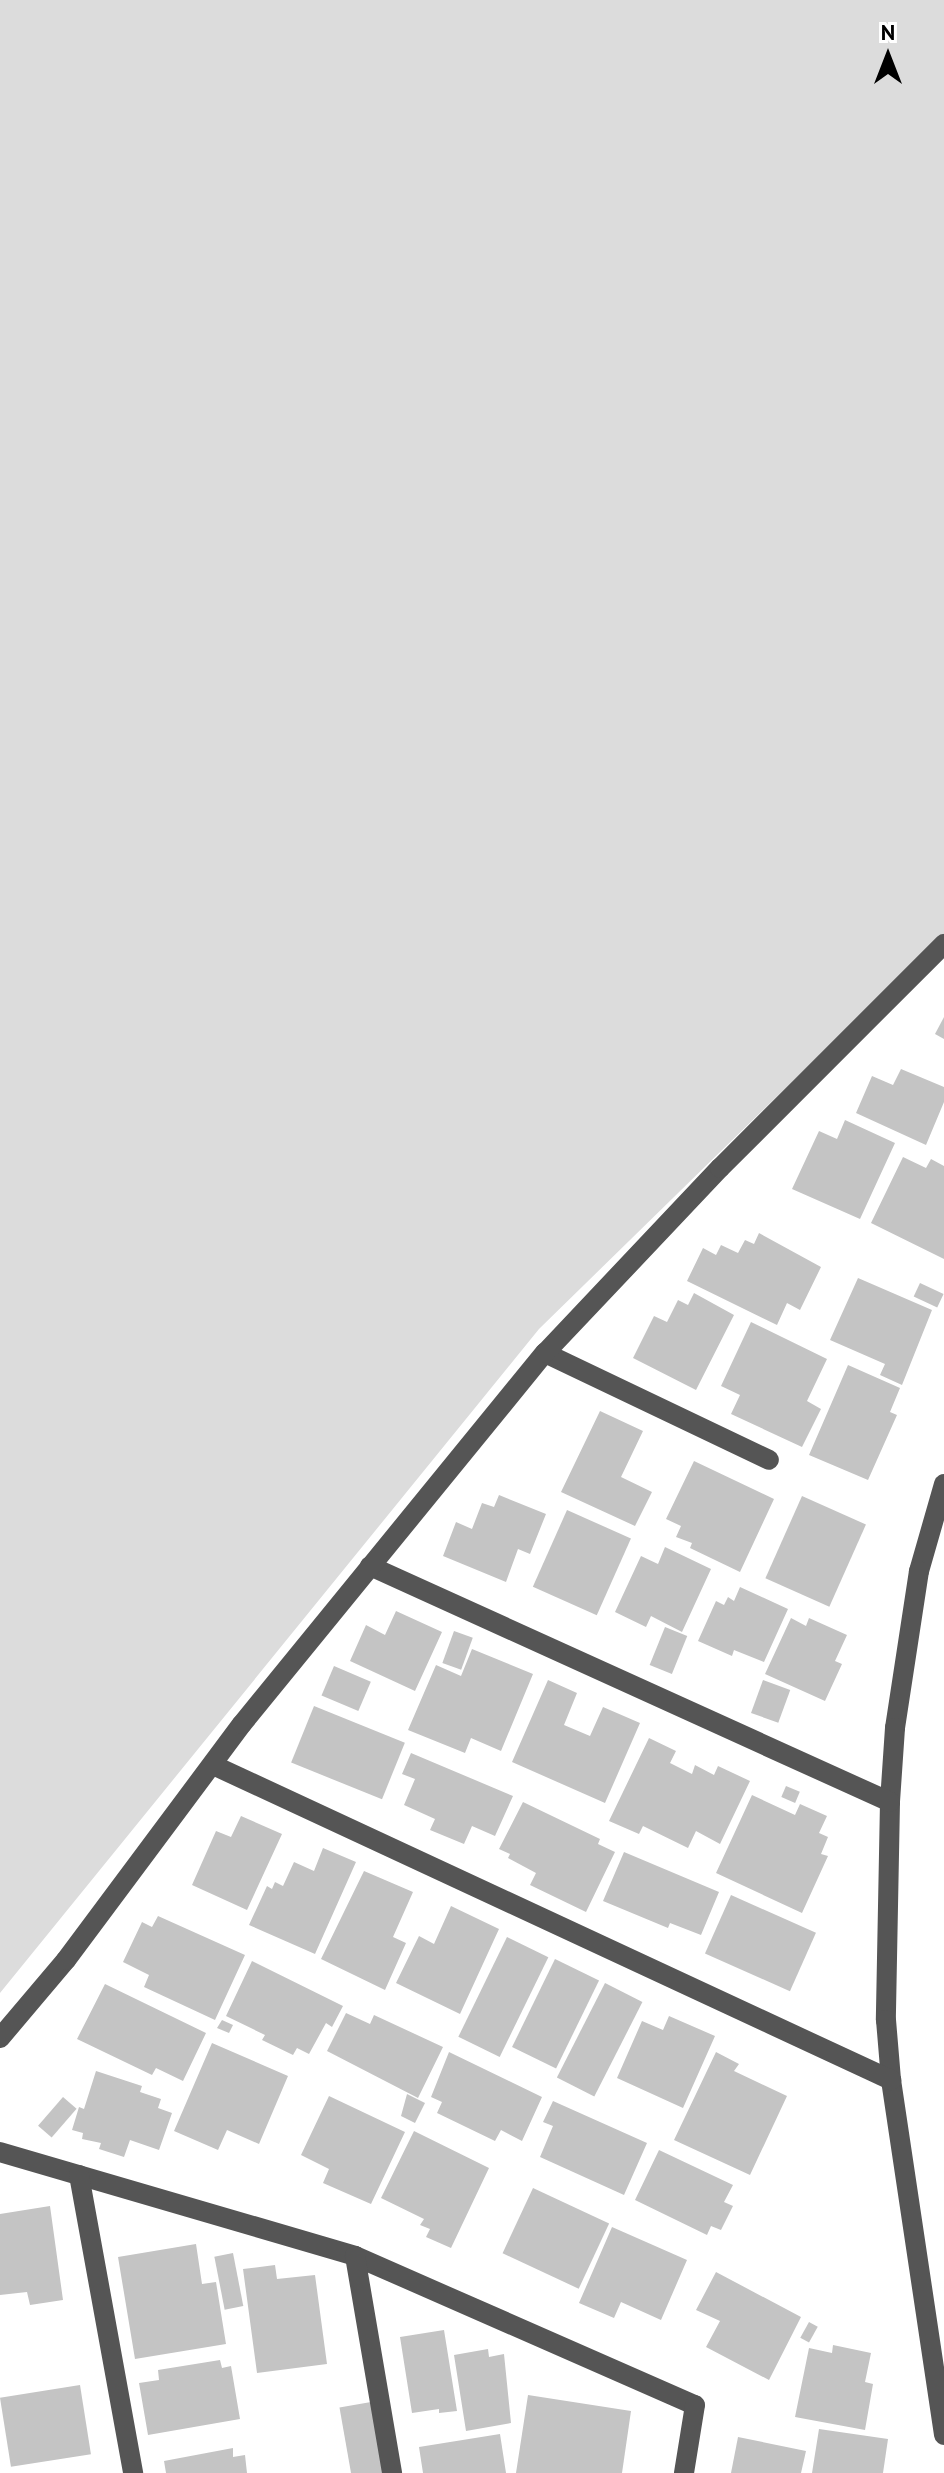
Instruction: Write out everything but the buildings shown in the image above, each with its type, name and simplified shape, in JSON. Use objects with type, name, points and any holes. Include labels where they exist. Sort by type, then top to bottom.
[{"type":"street","points":[[0,2038],[66,1960],[242,1724],[545,1353],[720,1168],[944,944]]},
{"type":"street","points":[[545,1353],[769,1460]]},
{"type":"street","points":[[944,1484],[919,1571],[895,1728],[890,1802],[886,2020],[891,2080],[944,2435]]},
{"type":"street","points":[[370,1566],[890,1802]]},
{"type":"street","points":[[213,1765],[891,2080]]},
{"type":"street","points":[[0,2152],[355,2256],[695,2405],[684,2473]]},
{"type":"street","points":[[79,2175],[133,2473]]},
{"type":"street","points":[[355,2256],[392,2473]]},
{"type":"shaded area","points":[[0,0],[944,0],[944,933],[539,1329],[0,1993]]}]
